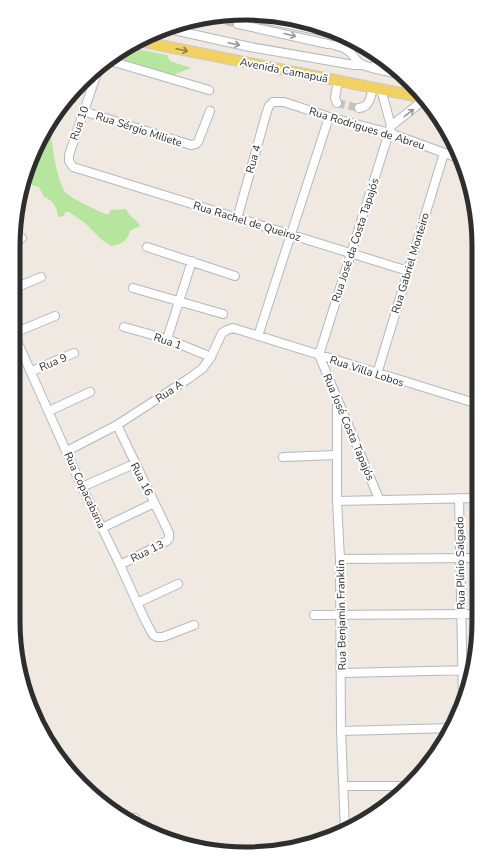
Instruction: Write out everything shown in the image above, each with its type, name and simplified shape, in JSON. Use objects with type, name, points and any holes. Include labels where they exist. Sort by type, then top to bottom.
[{"type":"main road","name":"Avenida Camapuã","points":[[147,43],[416,97]]},
{"type":"street","points":[[284,23],[295,25]]},
{"type":"street","points":[[238,24],[344,48],[363,65],[390,72]]},
{"type":"street","points":[[177,31],[258,48],[354,65],[363,65]]},
{"type":"street","points":[[114,62],[209,90]]},
{"type":"street","points":[[372,68],[378,63]]},
{"type":"street","name":"Rua 10","points":[[86,172],[73,167],[69,161],[69,155],[96,77]]},
{"type":"street","points":[[337,103],[335,98],[338,80]]},
{"type":"street","points":[[359,108],[365,108],[368,105],[377,88]]},
{"type":"street","points":[[377,88],[390,130],[421,103]]},
{"type":"street","name":"Rua Rodrigues de Abreu","points":[[273,102],[284,102],[329,117],[390,130],[454,157]]},
{"type":"street","name":"Rua 4","points":[[237,218],[269,106],[273,102]]},
{"type":"street","name":"Rua Sérgio Miliete","points":[[83,111],[191,145],[198,142],[210,111]]},
{"type":"street","points":[[258,336],[329,117]]},
{"type":"street","name":"Rua José da Costa Tapajós","points":[[319,355],[390,130]]},
{"type":"street","name":"Rua Gabriel Monteiro","points":[[377,374],[444,153]]},
{"type":"street","name":"Rua Rachel de Queiroz","points":[[86,172],[408,271]]},
{"type":"street","points":[[147,247],[235,276]]},
{"type":"street","points":[[167,339],[192,261]]},
{"type":"street","points":[[20,286],[41,276]]},
{"type":"street","points":[[133,288],[223,314]]},
{"type":"street","points":[[20,330],[55,316]]},
{"type":"street","name":"Rua 1","points":[[124,327],[167,339],[211,357]]},
{"type":"street","name":"Rua A","points":[[67,451],[116,425],[202,369],[211,357],[222,333],[233,328],[258,336]]},
{"type":"street","name":"Rua Villa Lobos","points":[[258,336],[472,402]]},
{"type":"street","name":"Rua Copacabana","points":[[20,345],[82,487],[153,635],[160,637],[166,636],[194,625]]},
{"type":"street","name":"Rua 9","points":[[32,371],[74,353]]},
{"type":"street","name":"Rua José Costa Tapajós","points":[[319,355],[379,499]]},
{"type":"street","points":[[49,411],[90,392]]},
{"type":"street","name":"Rua Benjamin Franklin","points":[[337,400],[337,501],[340,559],[342,673],[341,731],[345,824]]},
{"type":"street","name":"Rua 16","points":[[116,425],[169,533]]},
{"type":"street","points":[[283,457],[337,454]]},
{"type":"street","points":[[82,487],[134,464]]},
{"type":"street","name":"Rua Plínio Salgado","points":[[459,498],[463,681]]},
{"type":"street","points":[[337,501],[472,498]]},
{"type":"street","points":[[102,528],[154,503]]},
{"type":"street","name":"Rua 13","points":[[120,565],[167,541],[169,538],[169,533]]},
{"type":"street","points":[[340,559],[472,558]]},
{"type":"street","points":[[137,603],[178,584]]},
{"type":"street","points":[[314,615],[472,614]]},
{"type":"street","points":[[342,673],[467,670]]},
{"type":"street","points":[[341,731],[445,728]]},
{"type":"street","points":[[344,786],[400,786]]},
{"type":"green space","points":[[135,49],[167,55],[170,61],[191,68],[176,74],[173,78],[117,60]]},
{"type":"green space","points":[[51,131],[59,178],[65,192],[92,208],[108,215],[111,210],[126,209],[140,226],[130,231],[126,240],[112,246],[102,240],[85,223],[69,212],[65,212],[64,216],[58,217],[56,207],[52,202],[44,197],[39,187],[32,185],[31,178],[32,173],[43,146]]},
{"type":"tunnel","points":[[224,21],[238,24]]},
{"type":"tunnel","points":[[337,103],[359,108]]}]
